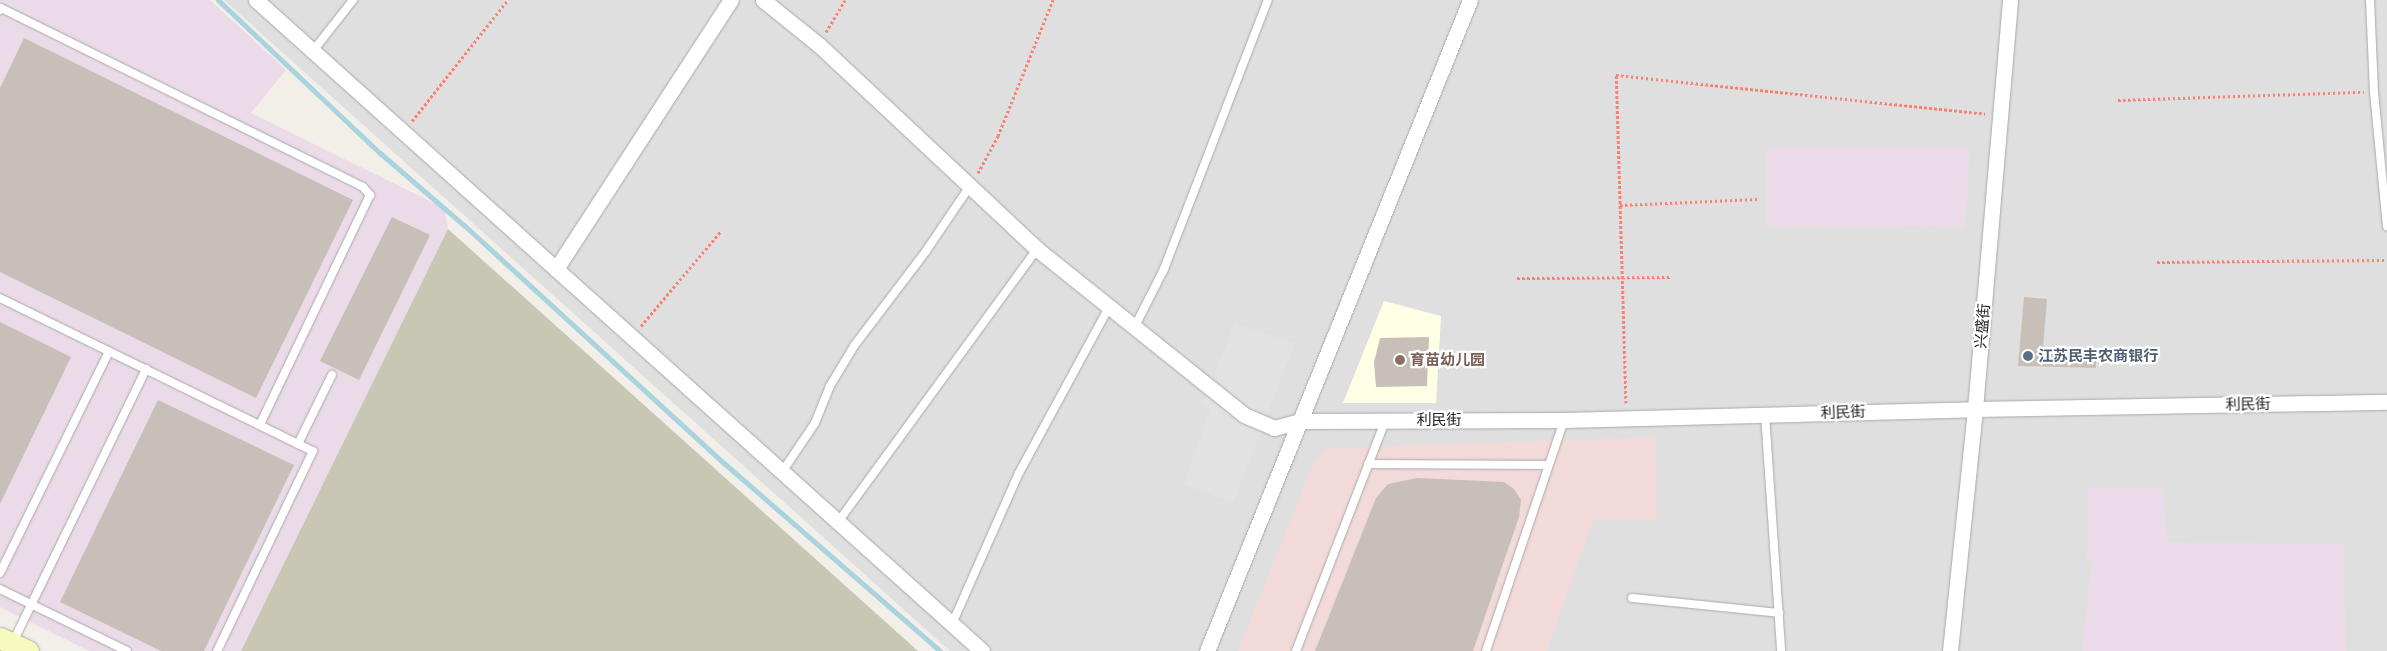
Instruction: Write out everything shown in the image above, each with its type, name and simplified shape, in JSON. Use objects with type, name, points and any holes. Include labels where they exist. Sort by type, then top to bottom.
[{"type":"street","points":[[256,0],[982,651]]},
{"type":"street","points":[[556,269],[731,0]]},
{"type":"street","name":"利民街","points":[[764,0],[819,45],[1037,248],[1244,415],[1274,428],[1300,421],[1564,420],[1975,409],[2387,402]]},
{"type":"street","points":[[1207,651],[1470,0]]},
{"type":"street","name":"兴盛街","points":[[1950,651],[1975,409],[2010,0]]},
{"type":"lane","points":[[313,51],[352,0]]},
{"type":"lane","points":[[1134,328],[1164,269],[1268,0]]},
{"type":"lane","points":[[2370,0],[2374,92],[2387,226]]},
{"type":"lane","points":[[0,10],[1,8],[354,182],[363,187],[370,195],[367,205],[260,425]]},
{"type":"lane","points":[[782,472],[815,423],[830,386],[854,346],[926,251],[970,186]]},
{"type":"lane","points":[[838,522],[1037,248]]},
{"type":"lane","points":[[0,298],[313,451],[217,651]]},
{"type":"lane","points":[[952,624],[1019,473],[1108,307]]},
{"type":"lane","points":[[0,573],[109,351]]},
{"type":"lane","points":[[13,644],[146,369]]},
{"type":"lane","points":[[298,444],[332,375]]},
{"type":"lane","points":[[1765,414],[1781,651]]},
{"type":"lane","points":[[1486,651],[1564,420]]},
{"type":"lane","points":[[1296,651],[1385,421]]},
{"type":"lane","points":[[1368,464],[1548,465]]},
{"type":"lane","points":[[0,589],[128,651]]},
{"type":"lane","points":[[1632,598],[1779,613]]},
{"type":"path","points":[[403,132],[508,0]]},
{"type":"path","points":[[819,45],[844,0]]},
{"type":"path","points":[[970,186],[998,136],[1053,0]]},
{"type":"path","points":[[1626,418],[1616,75],[2000,116]]},
{"type":"path","points":[[2118,100],[2374,92]]},
{"type":"path","points":[[1620,204],[1758,199]]},
{"type":"path","points":[[631,336],[721,231]]},
{"type":"path","points":[[2157,262],[2387,260]]},
{"type":"path","points":[[1517,278],[1672,277]]},
{"type":"shaded area","points":[[0,0],[210,0],[286,70],[251,113],[444,208],[448,229],[241,651],[89,651],[0,607]]},
{"type":"shaded area","points":[[224,0],[2387,0],[2387,651],[950,651]]},
{"type":"shaded area","points":[[1766,148],[1970,148],[1965,228],[1931,226],[1766,227]]},
{"type":"shaded area","points":[[448,229],[918,651],[241,651]]},
{"type":"shaded area","name":"育苗幼儿园","points":[[1384,301],[1441,316],[1436,403],[1343,403]]},
{"type":"shaded area","points":[[1235,323],[1295,343],[1233,503],[1184,484],[1210,410],[1202,404]]},
{"type":"shaded area","points":[[1656,437],[1657,519],[1593,519],[1547,651],[1238,651],[1312,467],[1323,452],[1330,448]]},
{"type":"shaded area","points":[[2088,487],[2163,487],[2167,542],[2343,544],[2346,651],[2082,651],[2092,561],[2086,559],[2089,534]]},
{"type":"building","points":[[24,38],[353,200],[256,398],[0,272],[0,88]]},
{"type":"building","points":[[392,217],[430,235],[359,380],[320,361]]},
{"type":"building","points":[[2024,297],[2047,299],[2043,348],[2096,348],[2096,368],[2018,366]]},
{"type":"building","points":[[0,322],[71,357],[0,504]]},
{"type":"building","points":[[1429,337],[1427,386],[1376,387],[1374,362],[1380,338]]},
{"type":"building","points":[[158,400],[294,465],[204,651],[161,651],[60,602]]},
{"type":"building","points":[[1417,478],[1504,482],[1514,489],[1521,500],[1519,517],[1473,651],[1315,651],[1376,498],[1388,484]]},
{"type":"waterway","points":[[218,0],[380,153],[465,226],[725,464],[940,651]]},
{"type":"place","name":"江苏民丰农商银行","points":[[2028,356]]},
{"type":"place","name":"育苗幼儿园","points":[[1400,360]]}]
